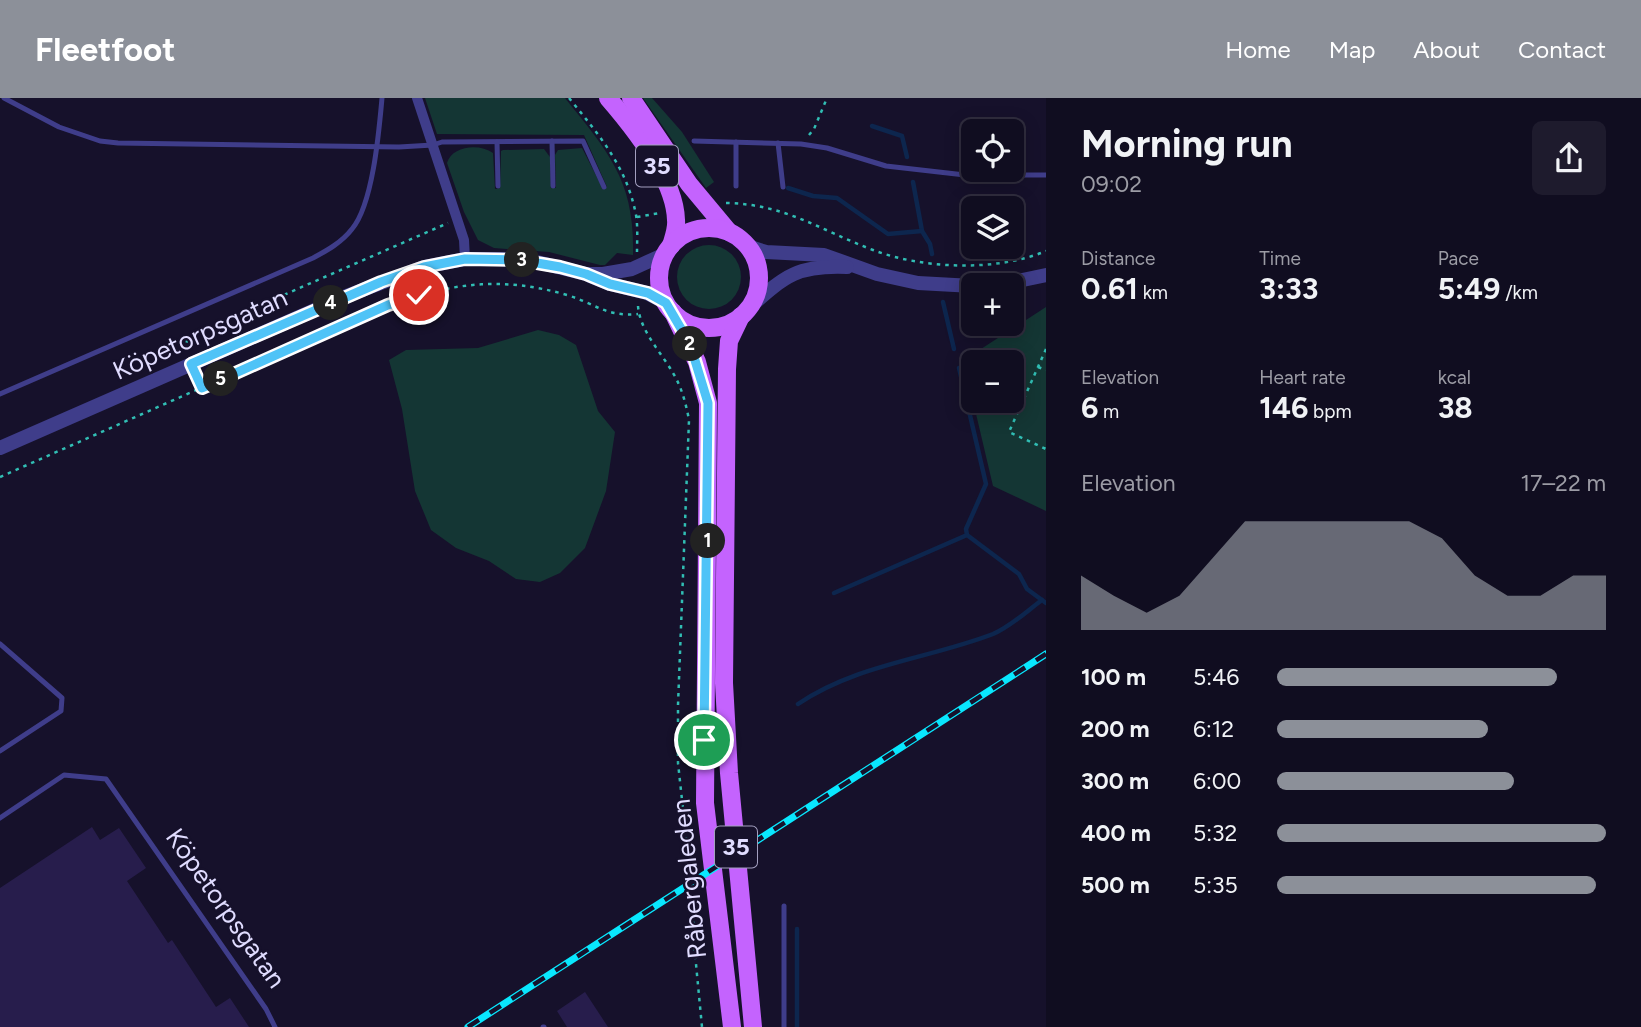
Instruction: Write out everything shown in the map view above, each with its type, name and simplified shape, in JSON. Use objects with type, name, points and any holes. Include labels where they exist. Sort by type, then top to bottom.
[{"type":"main road","name":"35","points":[[608,98],[636,132],[667,187],[676,220],[659,279],[669,308]]},
{"type":"main road","name":"35","points":[[631,98],[689,184],[729,232],[747,246],[756,260],[759,276],[757,292],[745,312]]},
{"type":"main road","points":[[668,250],[682,236],[697,229],[713,228],[729,232]]},
{"type":"main road","points":[[669,308],[692,325],[706,328],[728,324],[745,312]]},
{"type":"main road","name":"Råbergaleden","points":[[669,308],[697,362],[708,403],[705,803],[732,1027]]},
{"type":"main road","name":"Råbergaleden","points":[[745,312],[733,328],[727,369],[723,683],[753,1027]]},
{"type":"street","points":[[417,98],[464,240],[465,259]]},
{"type":"street","points":[[747,246],[766,252],[824,255],[918,283],[961,285]]},
{"type":"street","name":"Köpetorpsgatan","points":[[0,448],[381,282],[424,267],[465,259],[520,260],[586,274],[618,272],[668,250]]},
{"type":"street","points":[[745,312],[790,274],[822,266],[858,267]]},
{"type":"street","name":"Köpetorpsgatan","points":[[586,274],[597,281],[648,293],[669,308]]},
{"type":"street","points":[[1024,280],[1046,275]]},
{"type":"lane","points":[[4,98],[59,127],[100,141],[118,143],[377,146],[433,145],[442,142],[583,141],[604,187]]},
{"type":"lane","points":[[0,394],[313,258],[334,246],[355,226],[366,197],[377,146],[382,98]]},
{"type":"lane","points":[[552,141],[553,186]]},
{"type":"lane","points":[[694,141],[801,144],[827,148],[886,166],[965,175],[1046,175]]},
{"type":"lane","points":[[497,142],[498,186]]},
{"type":"lane","points":[[736,142],[736,186]]},
{"type":"lane","points":[[778,143],[783,187]]},
{"type":"lane","points":[[0,644],[62,698],[61,711],[0,751]]},
{"type":"lane","name":"Köpetorpsgatan","points":[[0,818],[64,775],[106,779],[267,1009],[275,1027]]},
{"type":"lane","points":[[784,906],[784,1027]]},
{"type":"path","points":[[569,98],[617,159],[637,217],[637,258]]},
{"type":"path","points":[[801,144],[814,129],[827,98]]},
{"type":"path","points":[[716,203],[756,206],[790,213],[874,251],[907,261],[972,265],[1022,259],[1046,251]]},
{"type":"path","points":[[637,217],[667,212]]},
{"type":"path","points":[[191,364],[186,351],[190,336],[457,219]]},
{"type":"path","points":[[0,477],[388,305],[442,288],[465,284],[509,284],[571,296],[614,315],[638,314],[679,385],[689,420],[678,763],[693,901],[702,1027]]},
{"type":"path","points":[[1046,349],[1009,432],[1046,449]]},
{"type":"path","points":[[1038,367],[1046,370]]},
{"type":"green space","points":[[425,98],[565,98],[606,152],[624,187],[632,229],[633,255],[617,253],[605,265],[600,265],[549,252],[494,248],[478,240],[464,212],[447,163],[454,153],[460,150],[474,147],[493,153],[495,189],[500,188],[501,151],[544,149],[550,157],[551,188],[556,188],[555,155],[558,150],[582,148],[603,189],[607,187],[584,135],[437,134]]},
{"type":"green space","points":[[643,98],[652,98],[682,132],[714,182],[706,188]]},
{"type":"green space","points":[[703,245],[715,245],[732,254],[739,265],[739,289],[732,300],[715,309],[703,309],[691,304],[682,295],[677,283],[677,271],[682,259],[691,250]]},
{"type":"green space","points":[[1046,307],[1046,511],[993,486],[976,413],[1024,413],[1024,350],[979,350],[1001,336],[1024,336],[1024,321]]},
{"type":"green space","points":[[538,330],[559,335],[576,345],[598,411],[615,432],[606,491],[585,548],[560,573],[540,582],[516,579],[489,561],[456,548],[431,530],[415,491],[402,409],[389,360],[406,350],[478,348]]},
{"type":"building","points":[[92,827],[100,840],[119,828],[146,868],[127,881],[168,943],[172,940],[216,1007],[230,998],[249,1027],[0,1027],[0,888]]},
{"type":"building","points":[[585,992],[608,1027],[567,1027],[557,1011]]},
{"type":"waterway","points":[[872,126],[902,136],[907,157]]},
{"type":"waterway","points":[[913,182],[922,231],[930,244],[932,254]]},
{"type":"waterway","points":[[788,188],[813,196],[837,198],[888,234],[922,231]]},
{"type":"waterway","points":[[943,302],[954,349]]},
{"type":"waterway","points":[[959,368],[986,484],[966,529],[967,535],[1019,574],[1027,589],[1046,603]]},
{"type":"waterway","points":[[834,593],[967,535]]},
{"type":"waterway","points":[[798,704],[868,671],[993,634],[1042,600]]},
{"type":"waterway","points":[[797,929],[797,1027]]},
{"type":"railway","points":[[468,1027],[1046,654]]},
{"type":"route","points":[[419,295],[388,305],[202,388],[191,364],[403,273],[465,259],[520,260],[560,267],[586,274],[597,281],[648,293],[666,303],[690,344],[708,403],[704,740]]}]
